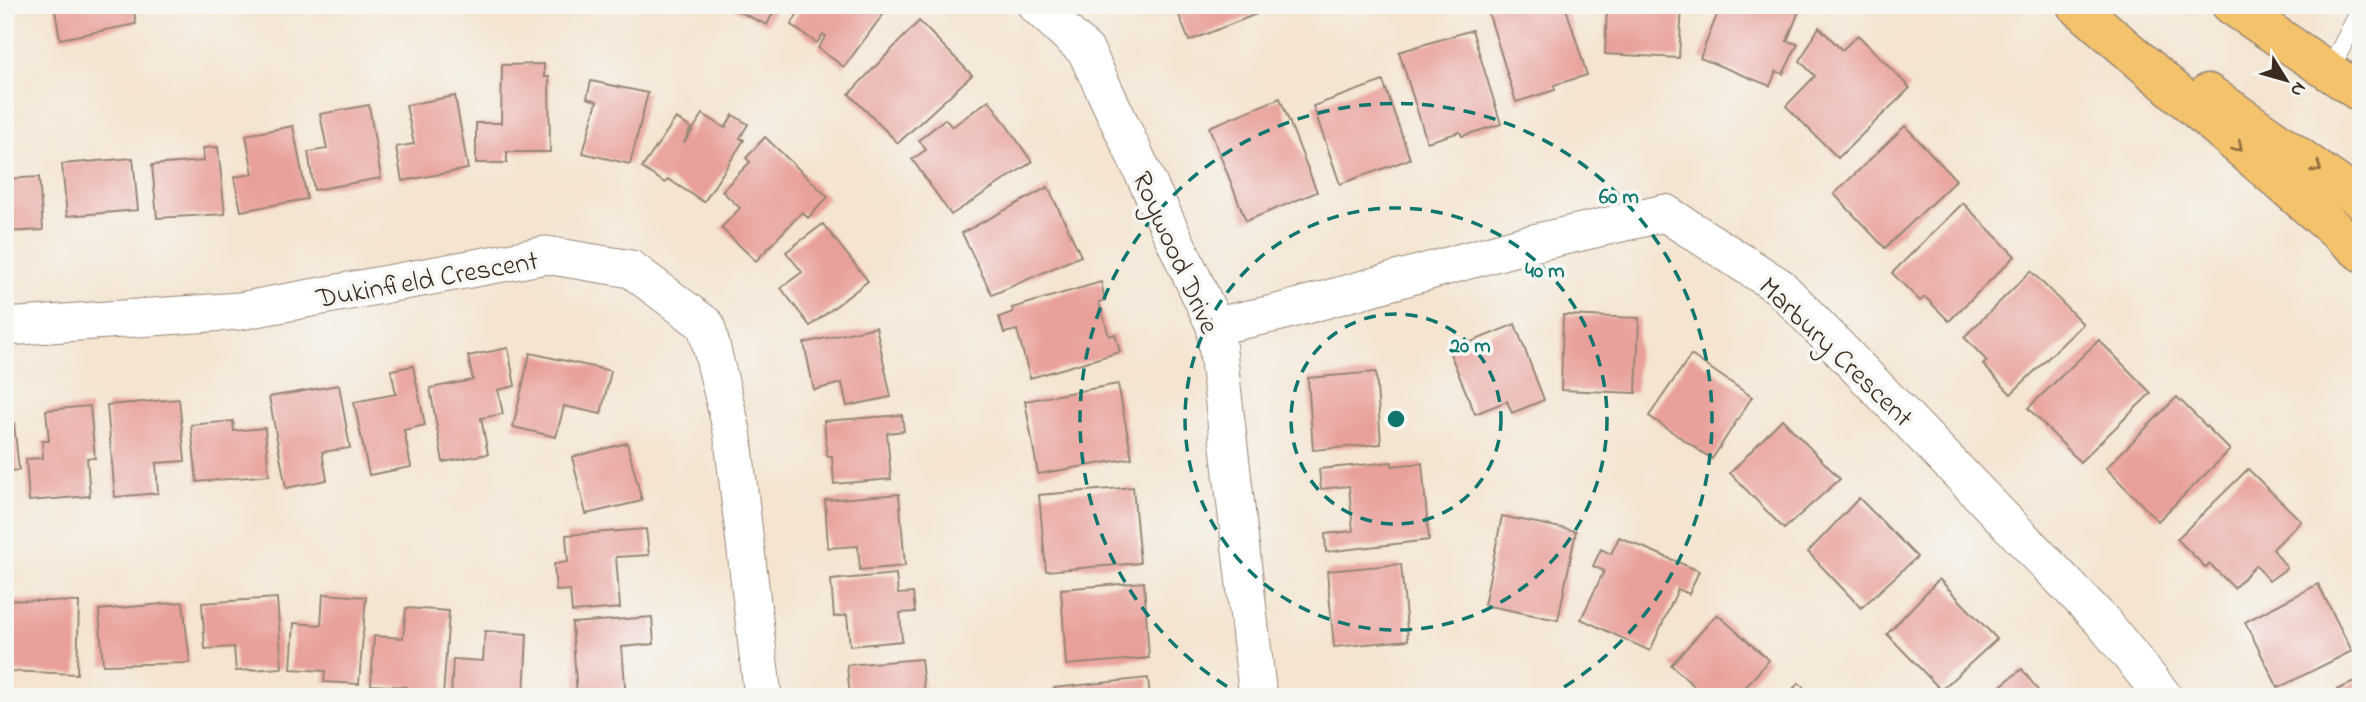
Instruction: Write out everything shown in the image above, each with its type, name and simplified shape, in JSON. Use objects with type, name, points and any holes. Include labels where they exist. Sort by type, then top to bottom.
[{"type":"highway","points":[[2077,5],[2361,200]]},
{"type":"highway","points":[[2077,5],[2361,253]]},
{"type":"highway","points":[[2231,5],[2361,93]]},
{"type":"street","name":"Roywood Drive","points":[[1036,5],[1086,51],[1215,326],[1258,697]]},
{"type":"street","name":"Marbury Crescent","points":[[1215,326],[1277,313],[1520,246],[1665,213],[1780,287],[2103,622],[2164,697]]},
{"type":"street","name":"Dukinfield Crescent","points":[[5,327],[240,311],[547,255],[631,269],[706,326],[732,431],[763,697]]},
{"type":"lane","points":[[2329,71],[2361,9]]},
{"type":"building","points":[[54,5],[133,5],[136,24],[60,39]]},
{"type":"building","points":[[725,5],[777,5],[767,25]]},
{"type":"building","points":[[803,5],[890,5],[844,67],[818,48],[826,36],[823,34],[817,43],[791,25]]},
{"type":"building","points":[[1175,5],[1279,5],[1189,41]]},
{"type":"building","points":[[1496,5],[1565,5],[1587,75],[1554,85],[1555,90],[1516,102],[1487,8]]},
{"type":"building","points":[[1607,5],[1682,5],[1679,58],[1605,54]]},
{"type":"building","points":[[1721,5],[1790,5],[1800,9],[1787,41],[1798,44],[1783,74],[1776,71],[1770,86],[1700,58]]},
{"type":"building","points":[[919,21],[972,75],[898,143],[849,94]]},
{"type":"building","points":[[1819,27],[1842,50],[1858,35],[1910,88],[1838,158],[1786,106],[1815,76],[1800,61]]},
{"type":"building","points":[[1472,30],[1501,124],[1462,136],[1460,132],[1427,142],[1399,52]]},
{"type":"building","points":[[544,64],[544,77],[549,77],[550,152],[507,152],[507,163],[476,163],[476,123],[501,123],[502,65]]},
{"type":"building","points":[[591,81],[648,93],[630,164],[583,153],[597,101],[587,98]]},
{"type":"building","points":[[1383,81],[1410,159],[1340,184],[1313,106]]},
{"type":"building","points":[[455,96],[468,169],[402,181],[396,147],[414,144],[406,105]]},
{"type":"building","points":[[1280,98],[1317,192],[1246,221],[1209,127]]},
{"type":"building","points":[[989,100],[1032,162],[951,215],[912,159],[926,150],[919,140],[945,119],[952,127]]},
{"type":"building","points":[[369,105],[381,178],[314,190],[308,152],[327,149],[320,114]]},
{"type":"building","points":[[703,114],[725,128],[733,115],[748,124],[740,138],[744,140],[704,202],[668,179],[665,183],[642,168],[676,118],[691,128],[684,143]]},
{"type":"building","points":[[293,126],[307,199],[241,211],[234,177],[253,174],[246,135]]},
{"type":"building","points":[[1905,126],[1956,180],[1885,248],[1834,194]]},
{"type":"building","points":[[765,137],[828,197],[808,218],[802,212],[756,261],[721,228],[740,208],[722,191],[750,162],[746,158]]},
{"type":"building","points":[[218,147],[225,214],[157,218],[152,165],[204,161],[203,148]]},
{"type":"building","points":[[133,158],[138,210],[67,216],[62,164]]},
{"type":"building","points":[[39,177],[43,230],[5,232],[5,179]]},
{"type":"building","points":[[1048,187],[1081,256],[992,295],[962,233]]},
{"type":"building","points":[[1963,203],[2015,256],[1949,321],[1925,297],[1920,301],[1892,273]]},
{"type":"building","points":[[823,224],[868,281],[810,326],[781,288],[802,272],[786,252]]},
{"type":"building","points":[[2031,271],[2083,324],[2011,394],[1983,365],[1987,361],[1964,337]]},
{"type":"building","points":[[1101,282],[1105,300],[1099,302],[1109,336],[1115,334],[1120,352],[1030,378],[1017,330],[1004,333],[999,317],[1013,312],[1012,308]]},
{"type":"building","points":[[1563,315],[1639,318],[1636,393],[1561,390]]},
{"type":"building","points":[[1515,324],[1544,400],[1512,413],[1507,401],[1475,414],[1449,351]]},
{"type":"building","points":[[876,327],[891,397],[847,406],[842,383],[814,390],[804,343]]},
{"type":"building","points":[[2099,340],[2151,393],[2080,462],[2028,408]]},
{"type":"building","points":[[508,348],[515,386],[498,390],[503,414],[481,418],[488,454],[443,462],[430,388],[473,380],[468,356]]},
{"type":"building","points":[[530,353],[611,371],[601,414],[564,406],[556,437],[513,427]]},
{"type":"building","points":[[1691,355],[1752,397],[1712,459],[1649,416]]},
{"type":"building","points":[[413,366],[425,425],[404,430],[411,467],[369,475],[354,402],[396,394],[391,370]]},
{"type":"building","points":[[1376,372],[1381,444],[1313,450],[1308,378]]},
{"type":"building","points":[[1118,384],[1132,458],[1038,474],[1025,401]]},
{"type":"building","points":[[339,385],[350,448],[322,452],[327,480],[286,488],[269,397]]},
{"type":"building","points":[[2177,397],[2230,450],[2158,521],[2106,468]]},
{"type":"building","points":[[179,399],[185,461],[156,463],[158,493],[115,497],[107,405]]},
{"type":"building","points":[[90,406],[95,458],[87,458],[90,496],[29,501],[26,459],[43,458],[42,441],[49,441],[46,410]]},
{"type":"building","points":[[902,415],[904,431],[887,433],[891,479],[834,484],[832,456],[827,456],[824,421]]},
{"type":"building","points":[[1782,419],[1840,479],[1784,529],[1730,473]]},
{"type":"building","points":[[233,421],[234,431],[265,428],[269,475],[197,482],[191,425]]},
{"type":"building","points":[[14,423],[19,470],[5,472],[5,424]]},
{"type":"building","points":[[627,443],[642,501],[586,514],[572,457]]},
{"type":"building","points":[[1392,462],[1392,466],[1422,463],[1429,540],[1326,552],[1325,534],[1353,531],[1349,486],[1321,489],[1319,469]]},
{"type":"building","points":[[2248,469],[2301,521],[2273,549],[2287,568],[2269,581],[2256,565],[2234,588],[2210,564],[2206,568],[2177,539]]},
{"type":"building","points":[[1133,487],[1140,563],[1046,571],[1039,495]]},
{"type":"building","points":[[899,494],[905,566],[860,570],[858,546],[828,548],[825,500]]},
{"type":"building","points":[[1859,498],[1917,557],[1861,608],[1808,552]]},
{"type":"building","points":[[1502,516],[1576,531],[1558,620],[1484,605]]},
{"type":"building","points":[[646,529],[649,555],[616,557],[620,608],[572,612],[570,590],[556,591],[554,564],[568,562],[566,535]]},
{"type":"building","points":[[1619,537],[1699,571],[1689,594],[1678,589],[1650,651],[1581,619],[1604,571],[1593,566],[1601,549],[1611,554]]},
{"type":"building","points":[[1401,564],[1408,640],[1334,647],[1327,571]]},
{"type":"building","points":[[896,574],[898,594],[913,593],[915,612],[900,613],[902,641],[850,646],[847,615],[834,617],[831,580]]},
{"type":"building","points":[[1939,579],[1997,639],[1941,690],[1887,634]]},
{"type":"building","points":[[1144,582],[1149,658],[1066,665],[1061,589]]},
{"type":"building","points":[[2318,584],[2352,651],[2278,688],[2245,622]]},
{"type":"building","points":[[323,594],[366,597],[359,684],[324,682],[325,671],[291,669],[294,623],[321,625]]},
{"type":"building","points":[[277,598],[282,668],[236,671],[234,647],[205,649],[202,603]]},
{"type":"building","points":[[8,600],[79,602],[77,674],[7,671]]},
{"type":"building","points":[[183,602],[190,663],[103,665],[99,610]]},
{"type":"building","points":[[406,608],[449,611],[443,697],[406,697],[406,687],[371,685],[374,636],[403,638]]},
{"type":"building","points":[[1717,614],[1769,660],[1737,697],[1706,697],[1671,665]]},
{"type":"building","points":[[652,617],[654,644],[622,647],[626,697],[577,697],[572,623]]},
{"type":"building","points":[[485,631],[527,634],[524,697],[451,697],[453,659],[483,661]]},
{"type":"building","points":[[921,659],[925,697],[850,697],[847,665]]},
{"type":"building","points":[[2022,669],[2043,697],[1990,697],[1989,695]]},
{"type":"building","points":[[1148,678],[1150,697],[1055,697],[1054,688]]},
{"type":"building","points":[[2361,679],[2361,697],[2321,697]]},
{"type":"building","points":[[1799,683],[1813,697],[1785,697]]}]
